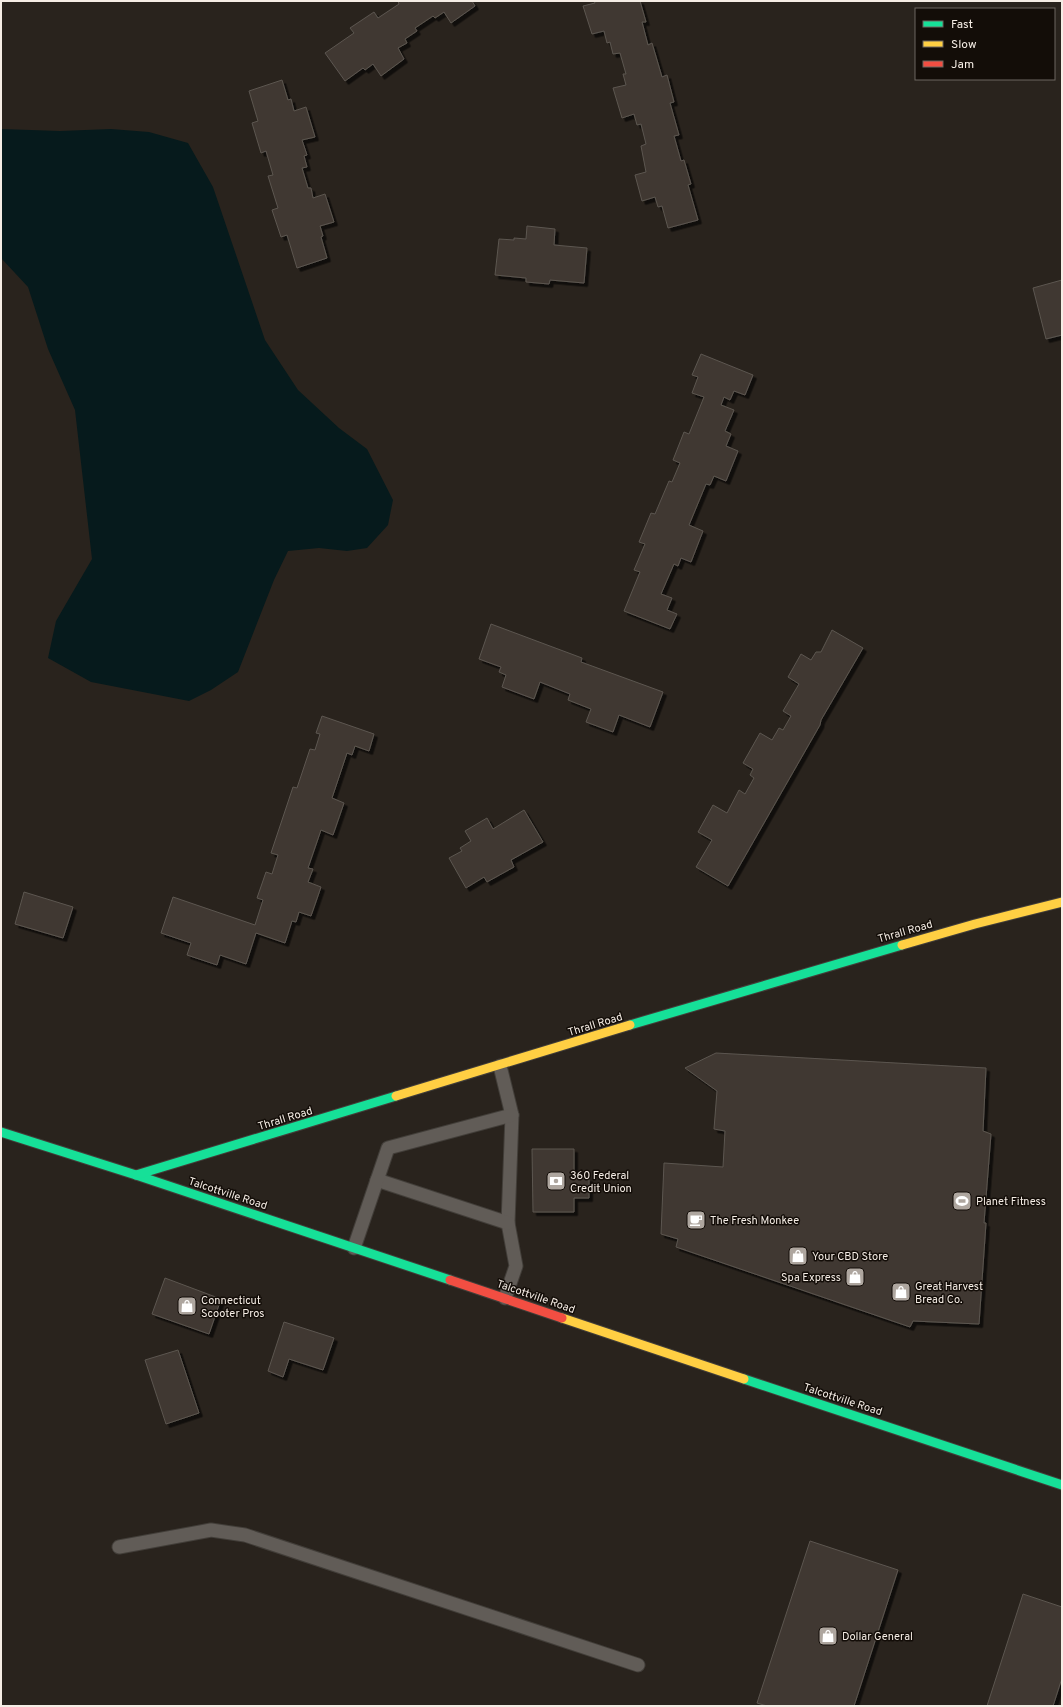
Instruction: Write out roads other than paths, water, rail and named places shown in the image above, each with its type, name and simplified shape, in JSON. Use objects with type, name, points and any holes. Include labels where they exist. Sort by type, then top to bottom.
[{"type":"main road","name":"Thrall Road","points":[[136,1175],[500,1066],[692,1006],[975,924],[1062,902]]},
{"type":"main road","name":"Talcottville Road","points":[[1,1132],[136,1175],[1062,1485]]},
{"type":"lane","points":[[500,1066],[512,1115],[508,1223],[516,1266],[505,1298]]},
{"type":"lane","points":[[354,1248],[388,1148],[512,1115]]},
{"type":"lane","points":[[377,1180],[508,1223]]},
{"type":"lane","points":[[119,1547],[211,1530],[245,1535],[638,1665]]},
{"type":"place","name":"360 Federal Credit Union","points":[[556,1181]]},
{"type":"place","name":"Planet Fitness","points":[[962,1201]]},
{"type":"place","name":"The Fresh Monkee","points":[[696,1220]]},
{"type":"place","name":"Your CBD Store","points":[[798,1256]]},
{"type":"place","name":"Spa Express","points":[[855,1277]]},
{"type":"place","name":"Great Harvest Bread Co.","points":[[901,1292]]},
{"type":"place","name":"Connecticut Scooter Pros","points":[[187,1306]]},
{"type":"place","name":"Dollar General","points":[[828,1636]]}]
